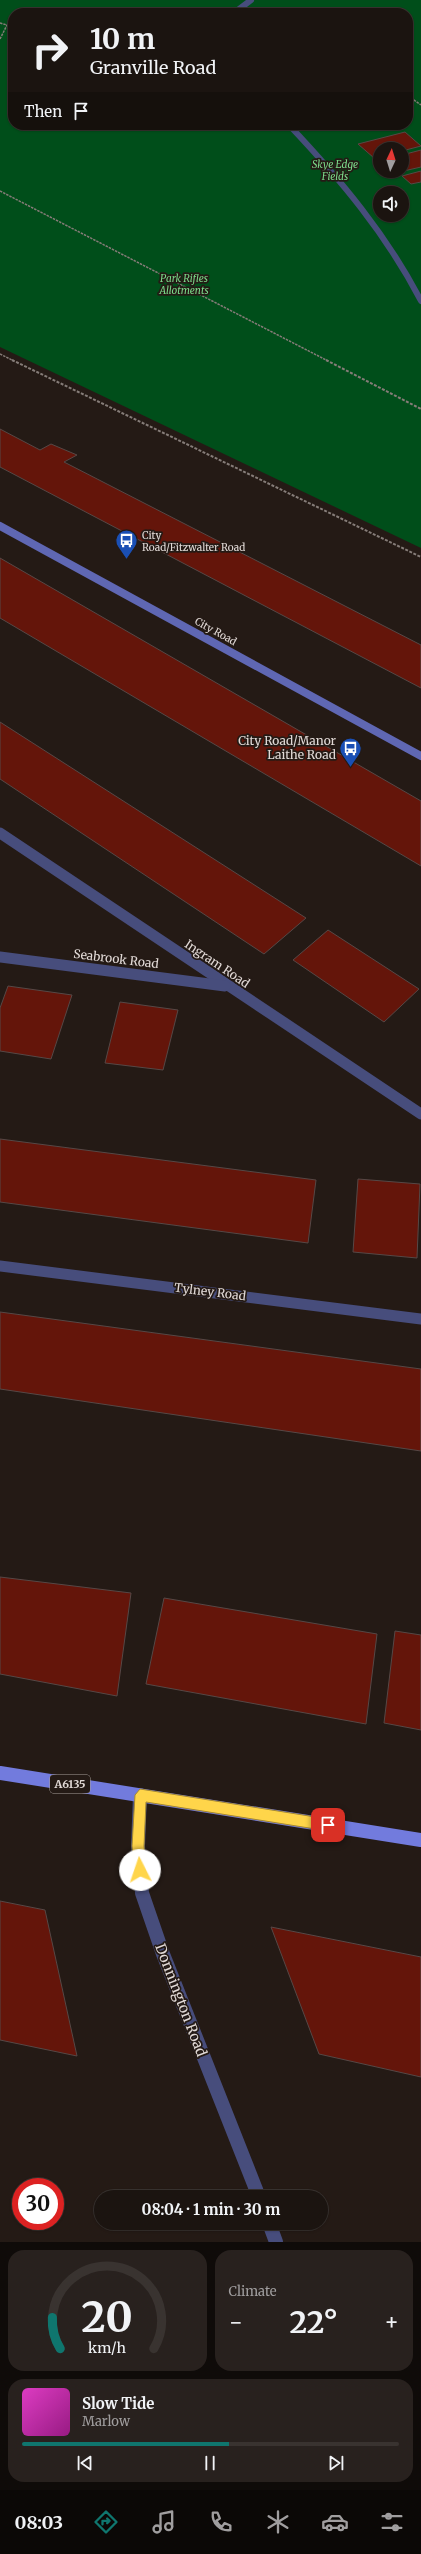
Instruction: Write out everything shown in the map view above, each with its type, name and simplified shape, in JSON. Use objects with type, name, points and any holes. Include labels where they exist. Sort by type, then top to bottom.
[{"type":"main road","name":"City Road","points":[[0,526],[421,756]]},
{"type":"main road","name":"A6135","points":[[0,1773],[421,1840]]},
{"type":"street","points":[[241,8],[251,0]]},
{"type":"street","points":[[294,130],[337,175],[391,246],[421,301]]},
{"type":"street","name":"Ingram Road","points":[[0,833],[421,1114]]},
{"type":"street","name":"Seabrook Road","points":[[0,957],[228,986]]},
{"type":"street","name":"Tylney Road","points":[[0,1266],[421,1319]]},
{"type":"street","name":"Donnington Road","points":[[140,1795],[138,1846],[142,1893],[163,1954],[256,2190]]},
{"type":"street","points":[[272,2230],[276,2242]]},
{"type":"path","points":[[0,23],[7,25],[0,39]]},
{"type":"path","points":[[0,191],[316,353],[421,409]]},
{"type":"path","points":[[0,354],[421,557]]},
{"type":"green space","name":"Park Rifles Allotments","points":[[0,0],[421,0],[421,548],[0,347]]},
{"type":"building","points":[[405,132],[421,146],[409,149],[409,142],[373,142],[373,157],[358,144]]},
{"type":"building","points":[[421,150],[421,167],[409,170],[409,153]]},
{"type":"building","points":[[421,171],[421,182],[411,184],[404,178],[409,178],[409,174]]},
{"type":"building","points":[[0,429],[40,450],[51,444],[77,455],[64,462],[421,645],[421,688],[0,467]]},
{"type":"building","points":[[0,558],[421,801],[421,866],[0,618]]},
{"type":"building","points":[[0,722],[306,918],[264,954],[0,779]]},
{"type":"building","points":[[328,930],[419,989],[384,1022],[293,960]]},
{"type":"building","points":[[8,986],[72,995],[51,1059],[0,1051],[0,1008]]},
{"type":"building","points":[[120,1002],[178,1010],[163,1070],[105,1063]]},
{"type":"building","points":[[0,1139],[316,1180],[308,1243],[0,1202]]},
{"type":"building","points":[[358,1179],[420,1184],[417,1258],[353,1252]]},
{"type":"building","points":[[0,1312],[421,1369],[421,1451],[0,1389]]},
{"type":"building","points":[[0,1577],[131,1593],[117,1696],[0,1674]]},
{"type":"building","points":[[164,1598],[377,1634],[366,1724],[146,1684]]},
{"type":"building","points":[[395,1631],[421,1635],[421,1730],[384,1723]]},
{"type":"building","points":[[0,1901],[45,1910],[77,2056],[0,2040]]},
{"type":"building","points":[[271,1927],[421,1957],[421,2077],[319,2054]]},
{"type":"place","name":"City Road/Fitzwalter Road","points":[[126,560]]},
{"type":"place","name":"City Road/Manor Laithe Road","points":[[351,768]]},
{"type":"route","points":[[140,1870],[138,1846],[140,1795],[328,1825]]},
{"type":"park label","name":"Skye Edge Fields","points":[[335,170]]}]
